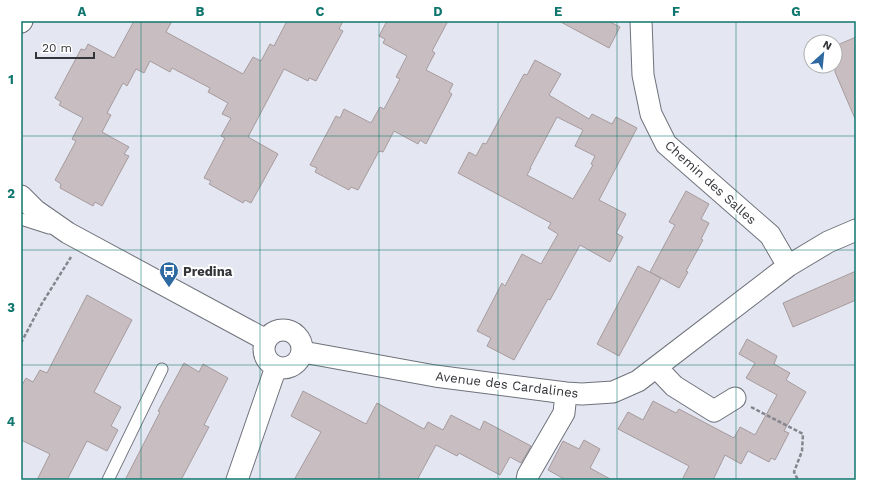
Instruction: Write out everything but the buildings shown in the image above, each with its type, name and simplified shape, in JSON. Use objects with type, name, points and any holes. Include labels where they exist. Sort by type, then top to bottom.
[{"type":"street","name":"Chemin des Salles","points":[[641,21],[643,75],[650,114],[666,144],[770,235],[788,266]]},
{"type":"street","points":[[21,196],[35,210],[74,237],[266,340]]},
{"type":"street","name":"Avenue des Cardalines","points":[[303,352],[435,376],[566,393],[582,394],[613,392],[638,381],[788,266],[828,242],[856,230]]},
{"type":"street","points":[[828,242],[856,233]]},
{"type":"street","points":[[279,330],[291,331],[295,333],[302,342],[303,352],[301,357],[293,366],[288,368],[276,367],[270,364],[267,359],[264,352],[264,346],[269,335],[279,330]]},
{"type":"street","points":[[237,480],[276,367]]},
{"type":"street","points":[[656,367],[674,386],[714,411],[735,398]]},
{"type":"street","points":[[527,480],[528,475],[564,413],[566,393]]},
{"type":"lane","points":[[21,219],[74,237]]},
{"type":"lane","points":[[108,480],[162,370]]},
{"type":"path","points":[[21,343],[41,306],[74,237]]},
{"type":"path","points":[[735,398],[803,434],[802,451],[794,472],[798,480]]},
{"type":"place","name":"Predina","points":[[169,288]]}]
